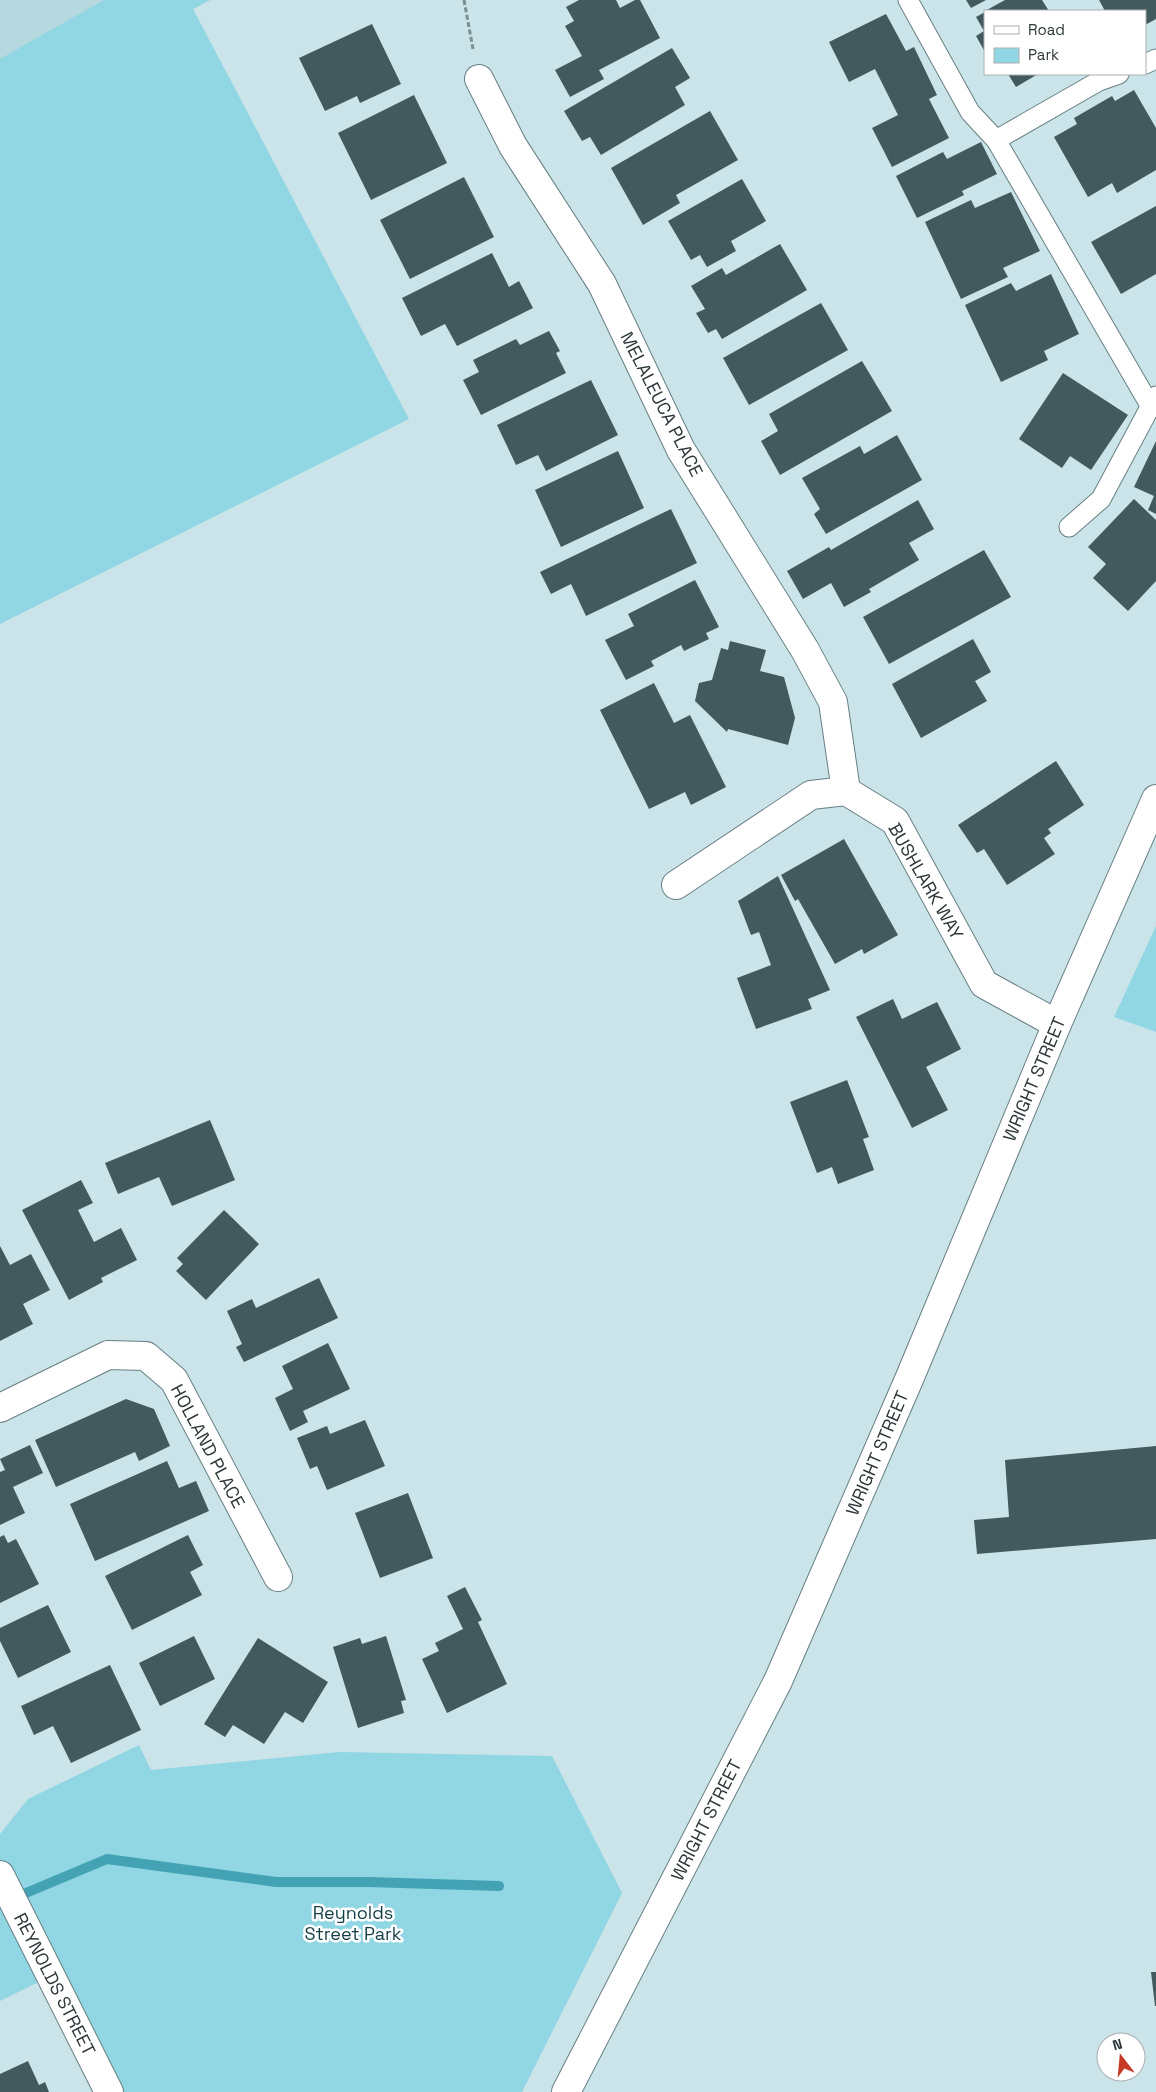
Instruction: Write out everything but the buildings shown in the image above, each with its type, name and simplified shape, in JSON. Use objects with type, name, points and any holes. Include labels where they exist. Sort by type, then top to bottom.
[{"type":"street","name":"MELALEUCA PLACE","points":[[479,79],[513,146],[602,284],[681,450],[805,650],[833,702],[846,791]]},
{"type":"street","points":[[676,885],[811,795],[846,791]]},
{"type":"street","name":"BUSHLARK WAY","points":[[846,791],[895,821],[984,984],[1057,1024]]},
{"type":"street","name":"WRIGHT STREET","points":[[566,2092],[778,1681],[910,1377],[1057,1024],[1156,798]]},
{"type":"street","name":"HOLLAND PLACE","points":[[0,1408],[108,1355],[146,1356],[174,1380],[278,1577]]},
{"type":"street","name":"REYNOLDS STREET","points":[[0,1876],[109,2092]]},
{"type":"lane","points":[[908,0],[970,112],[996,140],[1153,401],[1101,499],[1069,528]]},
{"type":"lane","points":[[996,140],[1099,81],[1116,75]]},
{"type":"path","points":[[464,0],[479,79]]},
{"type":"shaded area","points":[[0,0],[210,0],[0,112]]},
{"type":"green space","points":[[104,0],[210,0],[193,9],[409,419],[0,624],[0,59]]},
{"type":"green space","points":[[1156,926],[1156,1032],[1114,1017]]},
{"type":"green space","name":"Reynolds Street Park","points":[[139,1745],[151,1770],[339,1752],[552,1756],[622,1893],[522,2092],[109,2092],[51,1976],[0,2001],[0,1834],[28,1799]]},
{"type":"waterway","points":[[14,1898],[107,1859],[276,1882],[368,1882],[499,1886]]}]
